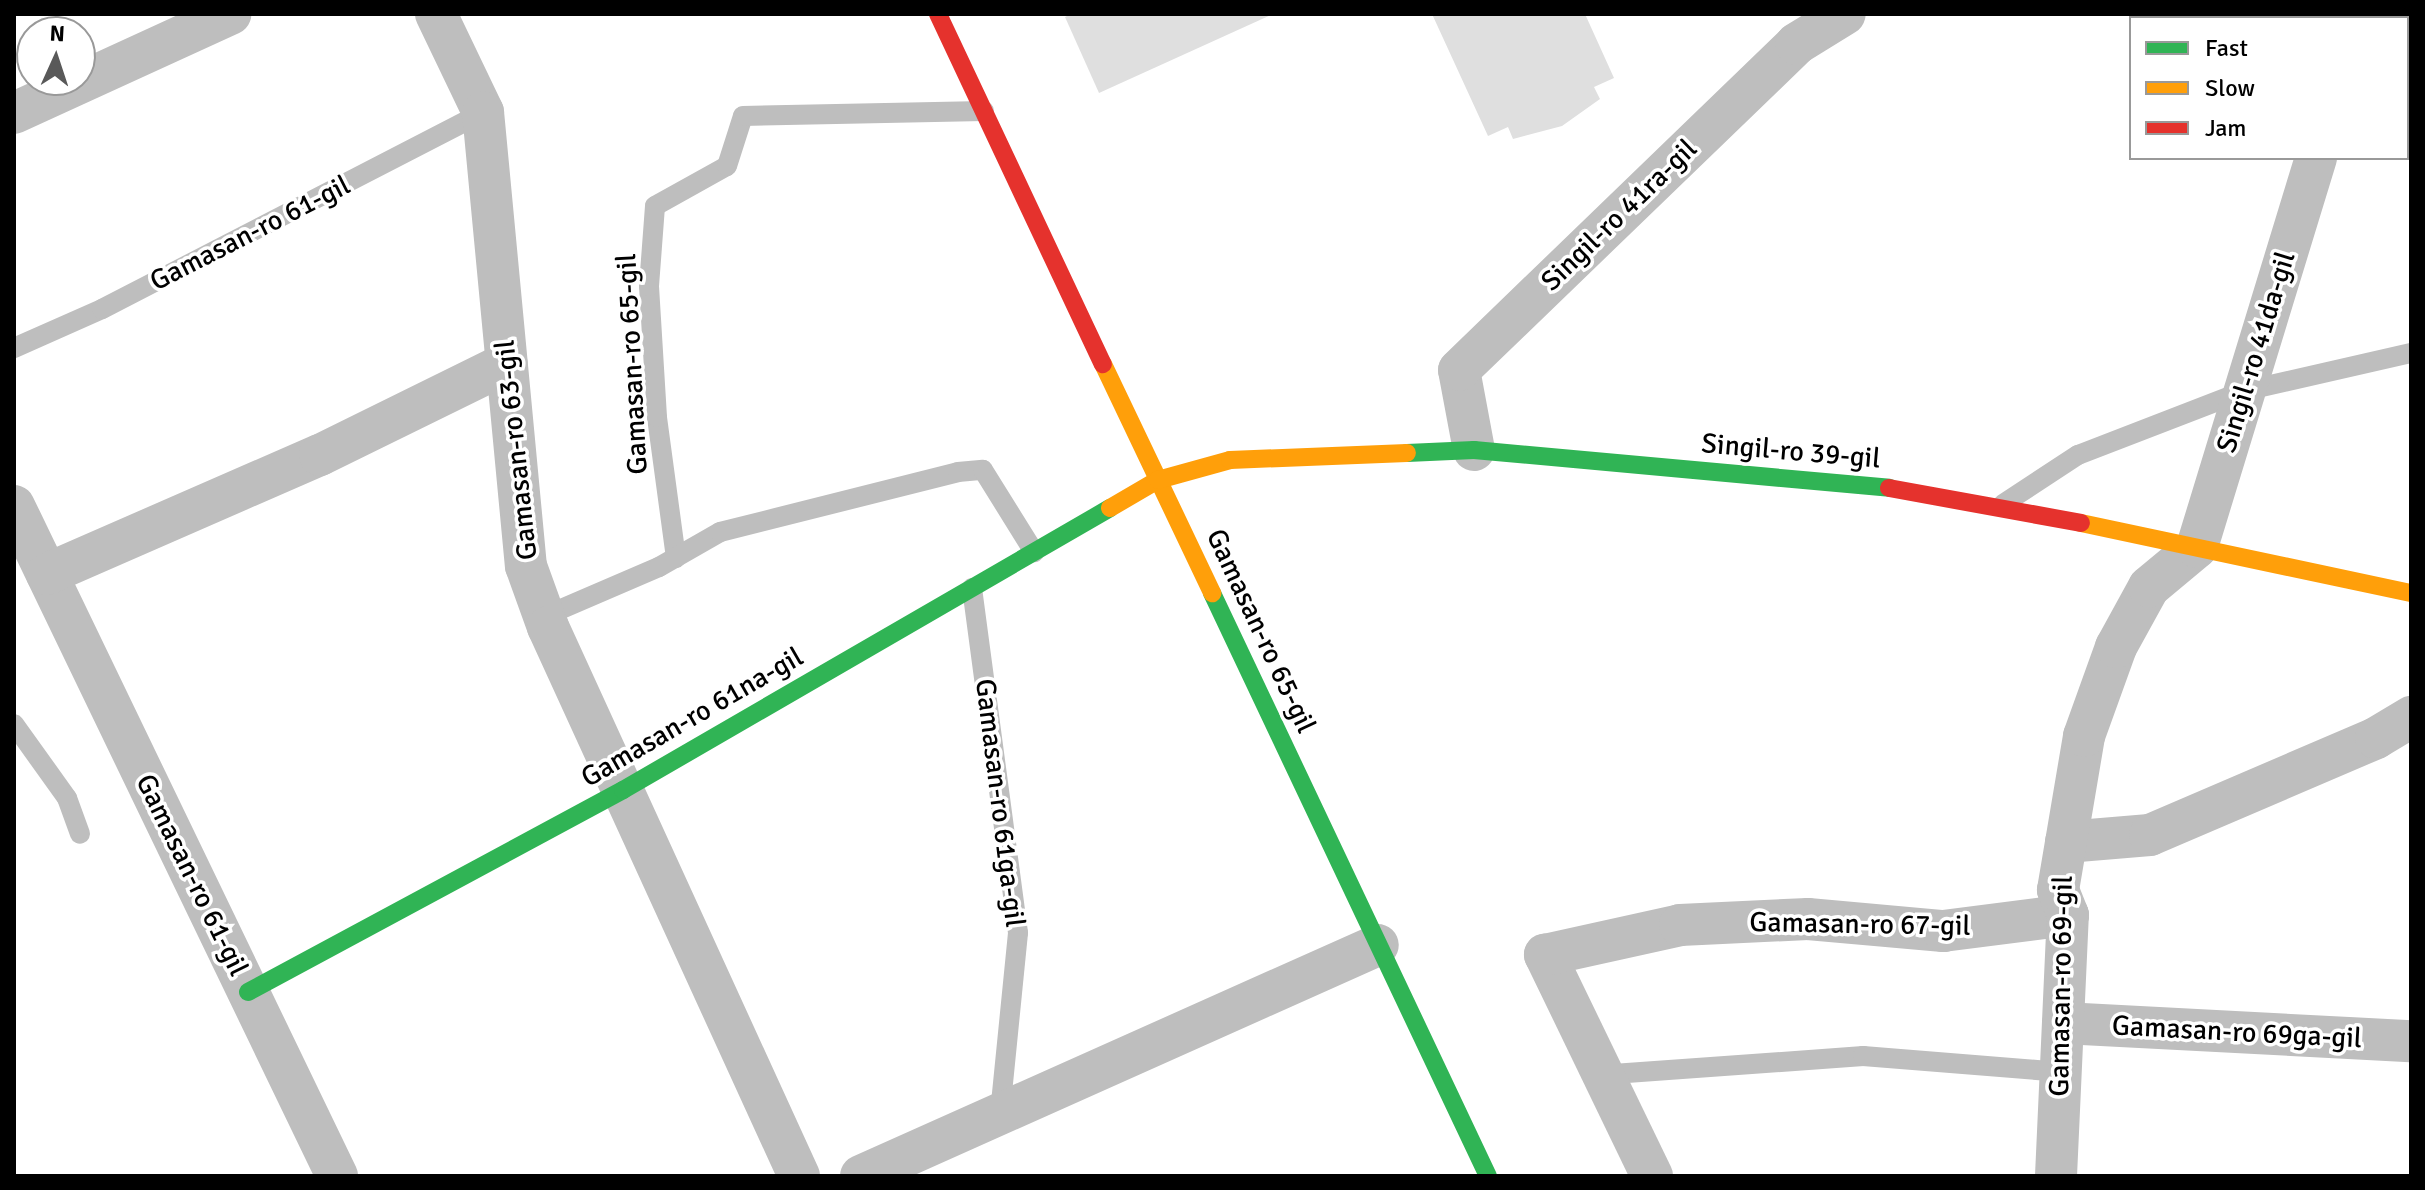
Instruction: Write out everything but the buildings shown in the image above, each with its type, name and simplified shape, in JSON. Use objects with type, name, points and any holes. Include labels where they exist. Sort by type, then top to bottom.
[{"type":"street","points":[[14,113],[230,14]]},
{"type":"street","name":"Gamasan-ro 63-gil","points":[[436,14],[483,112],[526,566],[545,616],[799,1176]]},
{"type":"street","name":"Gamasan-ro 65-gil","points":[[938,14],[1488,1176]]},
{"type":"street","name":"Singil-ro 41ra-gil","points":[[1474,450],[1459,370],[1796,44],[1845,14]]},
{"type":"street","name":"Singil-ro 41da-gil","points":[[2197,547],[2315,160]]},
{"type":"street","points":[[47,574],[320,455],[507,363]]},
{"type":"street","name":"Singil-ro 39-gil","points":[[1158,480],[1230,460],[1474,450],[1932,492],[2411,593]]},
{"type":"street","name":"Gamasan-ro 61na-gil","points":[[248,992],[623,790],[1158,480]]},
{"type":"street","name":"Gamasan-ro 61-gil","points":[[14,506],[337,1176]]},
{"type":"street","name":"Gamasan-ro 69-gil","points":[[2056,1176],[2068,915],[2058,890],[2084,736],[2116,647],[2149,587],[2197,547]]},
{"type":"street","points":[[2066,842],[2150,835],[2376,738],[2411,717]]},
{"type":"street","name":"Gamasan-ro 67-gil","points":[[1652,1176],[1599,1075],[1545,955],[1680,925],[1808,919],[1943,931],[2068,915]]},
{"type":"street","points":[[861,1176],[1378,945]]},
{"type":"street","name":"Gamasan-ro 69ga-gil","points":[[2063,1023],[2411,1041]]},
{"type":"lane","name":"Gamasan-ro 65-gil","points":[[676,558],[654,374],[649,286],[655,206],[727,166],[743,116],[984,111]]},
{"type":"lane","name":"Gamasan-ro 61-gil","points":[[14,348],[102,309],[483,112]]},
{"type":"lane","points":[[1999,506],[2078,455],[2244,391],[2411,353]]},
{"type":"lane","points":[[545,616],[676,558],[720,532],[983,470],[1034,552]]},
{"type":"lane","name":"Gamasan-ro 61ga-gil","points":[[972,588],[1018,933],[1000,1114]]},
{"type":"lane","points":[[14,724],[67,798],[80,834]]},
{"type":"lane","points":[[1599,1075],[1863,1056],[2060,1072]]},
{"type":"traffic: fast","points":[[1407,453],[1474,450],[1889,488]]},
{"type":"traffic: fast","points":[[248,992],[623,790],[1110,508]]},
{"type":"traffic: fast","points":[[1212,593],[1488,1176]]},
{"type":"traffic: slow","points":[[1103,364],[1212,593]]},
{"type":"traffic: slow","points":[[1110,508],[1158,480],[1230,460],[1407,453]]},
{"type":"traffic: slow","points":[[2081,523],[2411,593]]},
{"type":"traffic: jam","points":[[938,14],[1103,364]]},
{"type":"traffic: jam","points":[[1889,488],[2081,523]]}]
